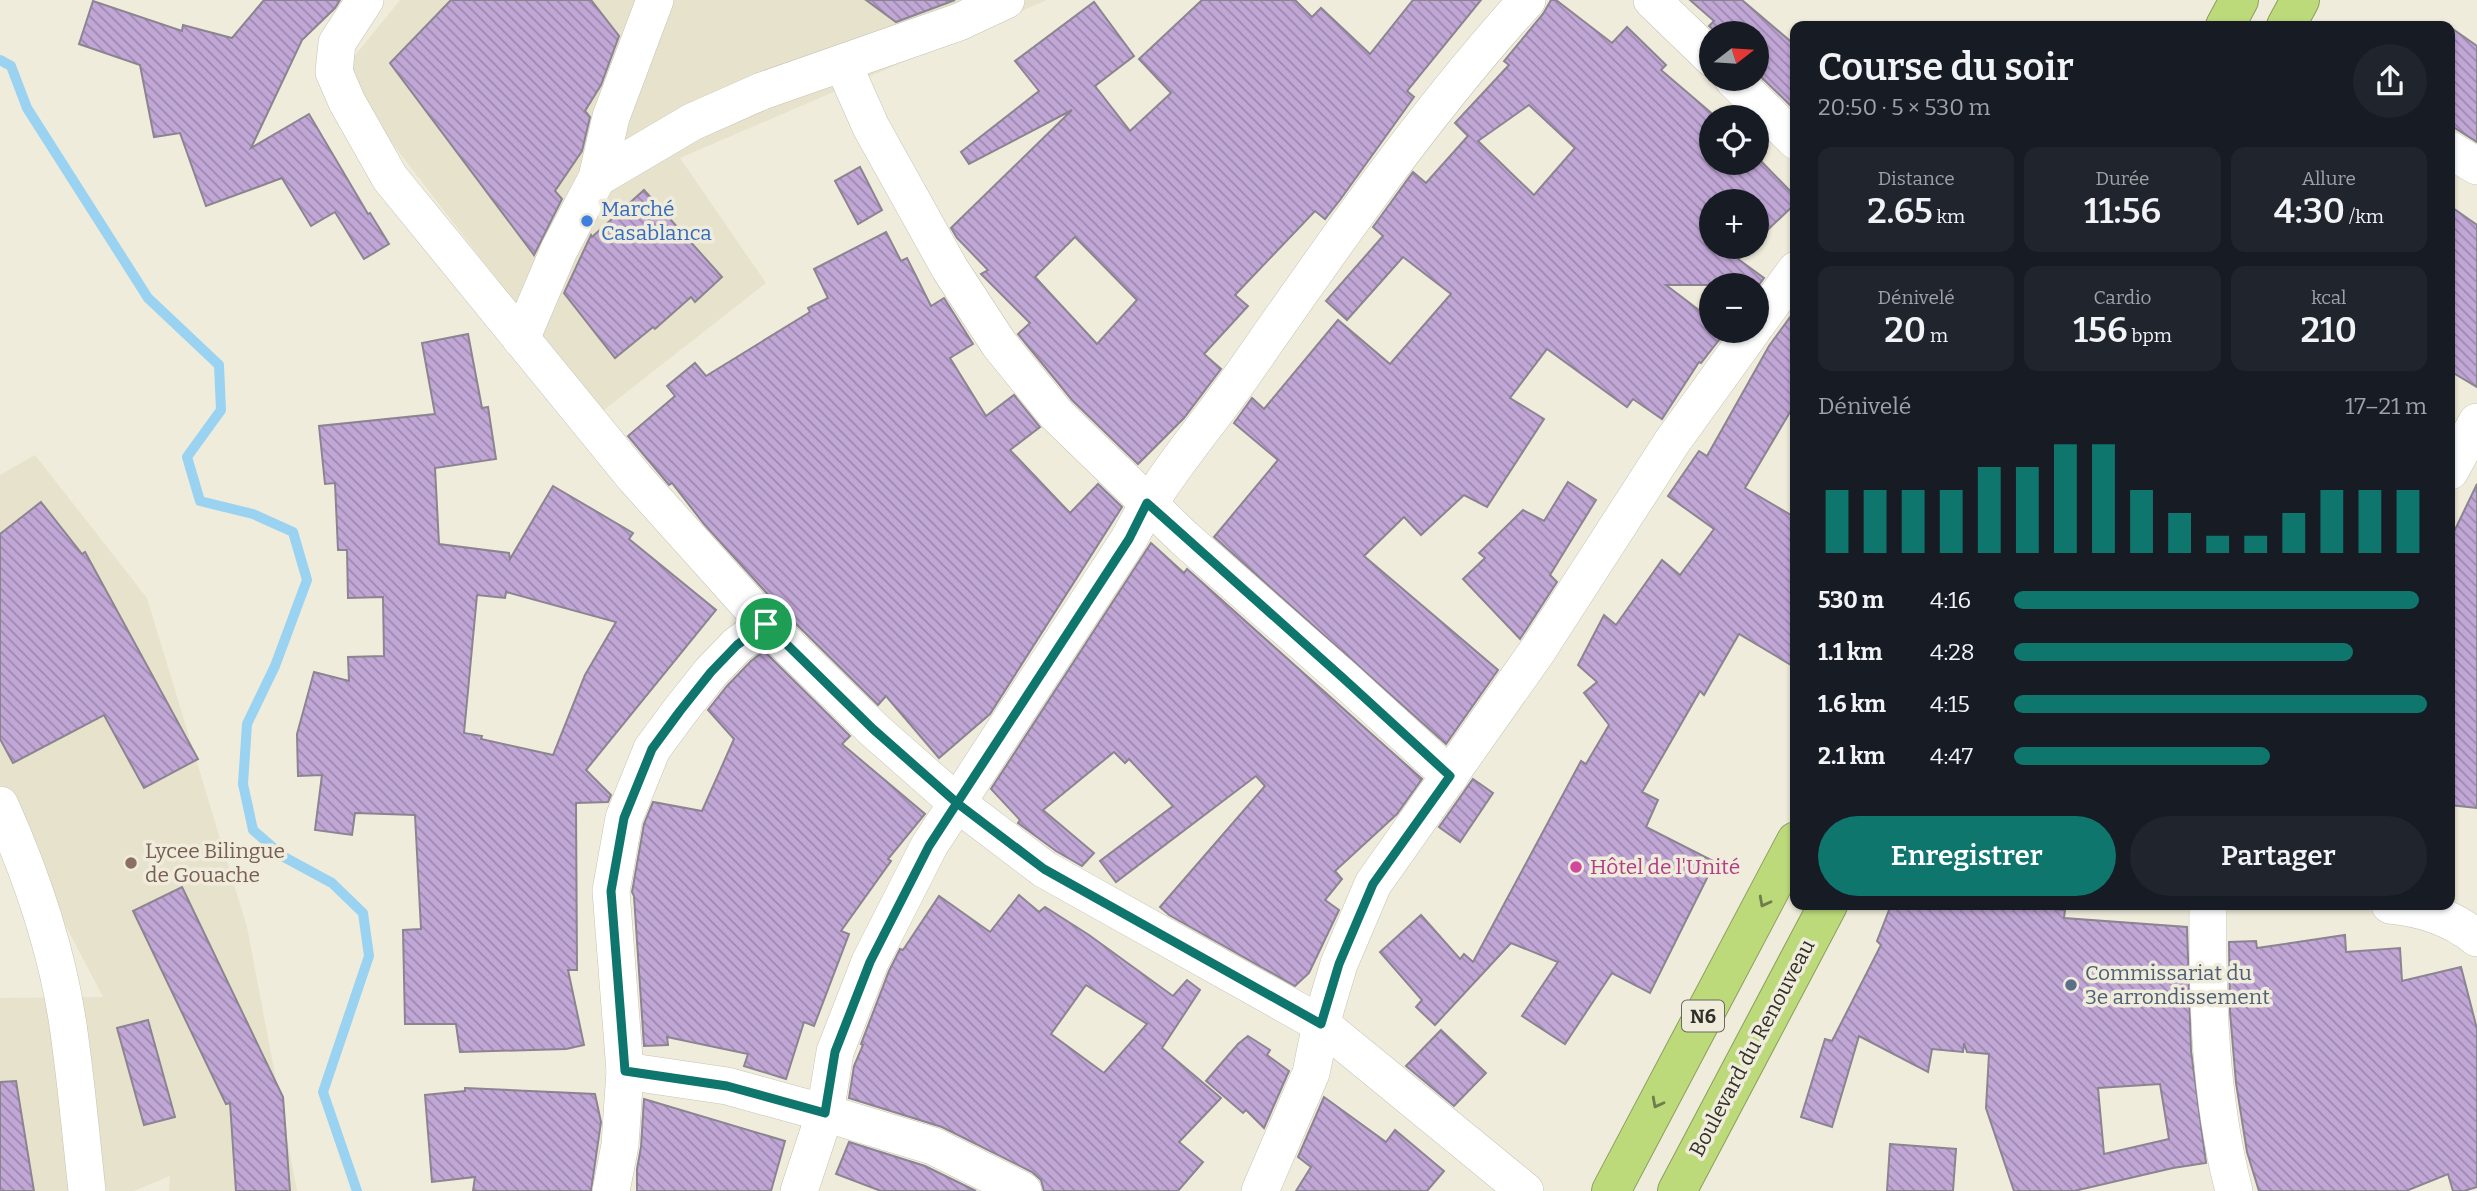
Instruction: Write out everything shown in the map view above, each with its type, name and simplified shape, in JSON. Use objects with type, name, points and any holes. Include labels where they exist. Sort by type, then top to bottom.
[{"type":"highway","points":[[2228,21],[2239,0]]},
{"type":"highway","points":[[2289,21],[2300,0]]},
{"type":"highway","name":"N6","points":[[1611,1191],[1790,852]]},
{"type":"highway","name":"Boulevard du Renouveau","points":[[1677,1191],[1825,910]]},
{"type":"street","points":[[365,0],[338,43],[334,72],[390,178],[635,478],[766,624],[873,729],[957,803],[1044,869],[1321,1024],[1525,1191]]},
{"type":"street","points":[[521,339],[559,250],[597,178],[611,117],[655,0]]},
{"type":"street","points":[[597,178],[692,122],[762,91],[959,22],[1006,0]]},
{"type":"street","points":[[799,1191],[825,1113],[835,1052],[870,962],[929,846],[1129,539],[1147,503],[1220,407],[1352,217],[1497,32],[1527,0]]},
{"type":"street","points":[[1652,0],[1699,45]]},
{"type":"street","points":[[844,64],[871,127],[950,269],[999,344],[1056,414],[1147,503],[1450,776]]},
{"type":"street","points":[[1745,91],[1790,135]]},
{"type":"street","points":[[2455,153],[2477,166]]},
{"type":"street","points":[[1769,307],[1790,278]]},
{"type":"street","points":[[1260,1191],[1311,1073],[1321,1024],[1339,964],[1373,884],[1538,650],[1672,442],[1743,343]]},
{"type":"street","points":[[2455,462],[2477,422]]},
{"type":"street","points":[[611,1191],[620,1145],[625,1071],[611,891],[624,818],[652,749],[711,672],[737,645],[766,624]]},
{"type":"street","points":[[0,805],[13,834],[50,941],[68,1024],[87,1191]]},
{"type":"street","points":[[2208,910],[2207,950],[2213,1065],[2222,1146],[2234,1191]]},
{"type":"street","points":[[2422,910],[2438,915],[2477,938]]},
{"type":"street","points":[[625,1071],[727,1086],[825,1113],[933,1146],[1023,1191]]},
{"type":"shaded area","name":"Marché Casablanca","points":[[400,0],[1047,0],[680,158],[766,283],[600,413],[351,90],[353,58]]},
{"type":"shaded area","name":"Lycee Bilingue de Gouache","points":[[35,455],[147,598],[247,927],[297,1191],[169,1191],[170,1176],[134,1191],[0,1191],[0,998],[103,997],[0,800],[0,475]]},
{"type":"building","points":[[264,0],[340,0],[302,40],[251,148],[309,114],[368,214],[370,213],[389,244],[364,259],[335,212],[311,226],[282,178],[206,206],[180,133],[154,137],[140,65],[79,44],[93,1],[182,31],[183,25],[232,38]]},
{"type":"building","points":[[451,0],[591,0],[619,36],[601,85],[585,111],[590,117],[582,151],[555,191],[562,199],[534,255],[390,63]]},
{"type":"building","points":[[866,0],[955,0],[896,22]]},
{"type":"building","points":[[1202,0],[1295,0],[1312,17],[1321,8],[1370,54],[1413,0],[1481,0],[1407,91],[1414,97],[1325,219],[1315,211],[1235,295],[1248,306],[1204,354],[1221,369],[1184,418],[1138,464],[1072,400],[1018,334],[1030,323],[981,274],[988,270],[957,238],[951,228],[1072,110],[969,164],[961,152],[1039,91],[1015,61],[1094,2],[1134,56],[1095,86],[1130,131],[1171,93],[1139,59]],"holes":[[[1075,237],[1137,300],[1097,344],[1035,277]]]},
{"type":"building","points":[[1551,0],[1556,0],[1612,43],[1627,27],[1666,65],[1661,70],[1702,105],[1699,105],[1699,175],[1769,175],[1769,169],[1790,191],[1790,209],[1769,229],[1769,189],[1699,189],[1699,259],[1738,259],[1757,273],[1699,273],[1699,285],[1666,285],[1699,310],[1699,343],[1717,343],[1701,363],[1699,362],[1662,419],[1633,399],[1627,407],[1547,349],[1510,398],[1544,419],[1487,507],[1464,495],[1421,535],[1404,517],[1364,556],[1498,670],[1446,744],[1214,537],[1278,460],[1234,423],[1252,398],[1264,409],[1338,320],[1390,364],[1451,294],[1403,257],[1347,320],[1326,301],[1383,236],[1373,227],[1413,172],[1426,183],[1468,136],[1455,123],[1509,65],[1504,61],[1543,14]],"holes":[[[1529,105],[1575,148],[1534,195],[1478,141]]]},
{"type":"building","points":[[1690,0],[1742,0],[1767,21],[1714,21]]},
{"type":"building","points":[[1769,23],[1790,41],[1790,105],[1769,85]]},
{"type":"building","points":[[2455,31],[2477,46],[2477,142],[2455,128]]},
{"type":"building","points":[[860,167],[882,210],[858,224],[835,181]]},
{"type":"building","points":[[644,190],[722,277],[695,302],[691,297],[655,329],[653,327],[615,358],[564,293],[591,235],[592,237]]},
{"type":"building","points":[[2455,210],[2477,225],[2477,387],[2455,374]]},
{"type":"building","points":[[886,232],[901,261],[907,258],[931,306],[944,298],[973,344],[950,358],[986,416],[1014,395],[1040,427],[1010,450],[1070,513],[1098,484],[1122,507],[990,714],[939,758],[886,696],[878,705],[781,609],[628,436],[675,396],[667,386],[695,363],[706,376],[810,312],[808,308],[828,298],[814,269]]},
{"type":"building","points":[[1790,317],[1790,412],[1745,488],[1790,514],[1790,664],[1739,634],[1704,695],[1700,691],[1642,792],[1658,800],[1646,827],[1715,862],[1650,993],[1612,973],[1565,1044],[1522,1016],[1558,962],[1511,943],[1435,1025],[1416,1007],[1422,1000],[1380,952],[1421,915],[1460,959],[1464,954],[1473,962],[1581,761],[1586,764],[1609,725],[1584,693],[1597,682],[1578,665],[1604,615],[1616,625],[1662,560],[1680,575],[1714,529],[1668,496],[1699,451],[1707,456],[1769,346]]},
{"type":"building","points":[[468,334],[482,408],[488,407],[496,459],[435,468],[439,544],[509,553],[510,559],[553,486],[633,533],[629,539],[716,610],[586,770],[611,795],[608,802],[576,803],[577,970],[568,970],[584,1045],[566,1049],[460,1052],[456,1024],[405,1024],[403,930],[421,929],[415,815],[355,813],[352,835],[315,830],[322,775],[298,776],[297,734],[314,672],[349,681],[348,657],[384,656],[383,597],[348,598],[347,550],[338,550],[335,483],[325,484],[319,426],[435,414],[422,343]],"holes":[[[506,592],[616,622],[585,675],[553,755],[464,733],[477,595],[505,598]]]},
{"type":"building","points":[[1568,482],[1596,500],[1550,575],[1557,582],[1520,639],[1463,579],[1485,558],[1479,553],[1523,510],[1544,521]]},
{"type":"building","points":[[2477,484],[2477,808],[2455,806],[2455,530]]},
{"type":"building","points":[[41,502],[82,554],[85,552],[198,759],[144,788],[104,715],[13,763],[0,739],[0,534]]},
{"type":"building","points":[[1151,543],[1184,573],[1187,569],[1422,779],[1397,814],[1335,871],[1342,879],[1325,900],[1339,910],[1309,973],[1295,986],[1169,915],[1160,907],[1265,786],[1256,776],[1116,882],[1100,861],[1173,806],[1129,759],[1125,763],[1114,752],[1043,810],[1094,853],[1082,866],[1018,823],[1020,820],[991,789]]},
{"type":"building","points":[[764,651],[850,736],[842,744],[925,814],[888,859],[891,861],[841,931],[849,934],[814,1026],[804,1022],[786,1079],[744,1066],[748,1054],[667,1037],[668,1045],[644,1046],[632,892],[644,824],[653,802],[702,811],[734,739],[708,710],[727,686]]},
{"type":"building","points":[[1473,779],[1493,793],[1460,842],[1439,827]]},
{"type":"building","points":[[182,887],[283,1097],[290,1191],[236,1191],[230,1103],[226,1104],[133,911]]},
{"type":"building","points":[[1019,895],[1039,912],[1045,907],[1089,935],[1173,996],[1187,980],[1200,990],[1162,1048],[1221,1098],[1179,1142],[1203,1162],[1178,1191],[1044,1191],[1041,1180],[1032,1172],[942,1127],[849,1098],[854,1066],[889,971],[900,949],[903,950],[939,896],[990,932]],"holes":[[[1086,985],[1147,1024],[1104,1073],[1051,1034]]]},
{"type":"building","points":[[1889,910],[2065,910],[2064,918],[2187,927],[2191,1051],[2206,1163],[2074,1191],[2014,1191],[1986,1108],[1989,1054],[1967,1052],[1964,1043],[1963,1052],[1932,1049],[1928,1072],[1859,1036],[1832,1127],[1801,1117],[1825,1039],[1832,1041],[1881,945],[1877,941]],"holes":[[[2160,1084],[2169,1139],[2104,1154],[2098,1088]]]},
{"type":"building","points":[[2345,935],[2346,952],[2400,948],[2402,981],[2461,967],[2477,1029],[2477,1187],[2453,1191],[2448,1174],[2406,1191],[2259,1191],[2247,1152],[2236,1083],[2230,1012],[2229,942],[2256,941],[2257,948]]},
{"type":"building","points":[[148,1020],[175,1117],[144,1125],[117,1028]]},
{"type":"building","points":[[1441,1030],[1486,1073],[1454,1106],[1406,1066]]},
{"type":"building","points":[[1248,1036],[1270,1050],[1267,1055],[1289,1071],[1264,1128],[1246,1110],[1243,1113],[1206,1081]]},
{"type":"building","points":[[16,1081],[34,1191],[0,1191],[0,1082]]},
{"type":"building","points":[[465,1088],[595,1094],[601,1122],[591,1191],[473,1191],[475,1177],[432,1182],[425,1095],[465,1091]]},
{"type":"building","points":[[1324,1097],[1386,1142],[1395,1130],[1444,1171],[1427,1191],[1296,1191],[1311,1167],[1298,1157]]},
{"type":"building","points":[[644,1099],[785,1141],[771,1191],[637,1191]]},
{"type":"building","points":[[849,1142],[925,1166],[976,1191],[881,1191],[836,1174]]},
{"type":"building","points":[[1890,1144],[1956,1149],[1953,1191],[1887,1191]]},
{"type":"waterway","points":[[0,60],[11,66],[27,108],[148,298],[219,365],[221,410],[187,457],[200,501],[253,514],[293,532],[307,580],[275,666],[247,724],[243,784],[253,830],[284,857],[332,883],[363,913],[369,956],[323,1092],[357,1191]]},
{"type":"place","name":"Marché Casablanca","points":[[587,221]]},
{"type":"place","name":"Lycee Bilingue de Gouache","points":[[131,863]]},
{"type":"place","name":"Hôtel de l'Unité","points":[[1576,867]]},
{"type":"place","name":"Commissariat du 3e arrondissement","points":[[2071,985]]},
{"type":"route","points":[[766,624],[737,645],[711,672],[652,749],[624,818],[611,891],[625,1071],[727,1086],[825,1113],[835,1052],[870,962],[929,846],[957,803],[1044,869],[1321,1024],[1339,964],[1373,884],[1450,776],[1147,503],[1129,539],[957,803],[873,729],[766,624]]}]
